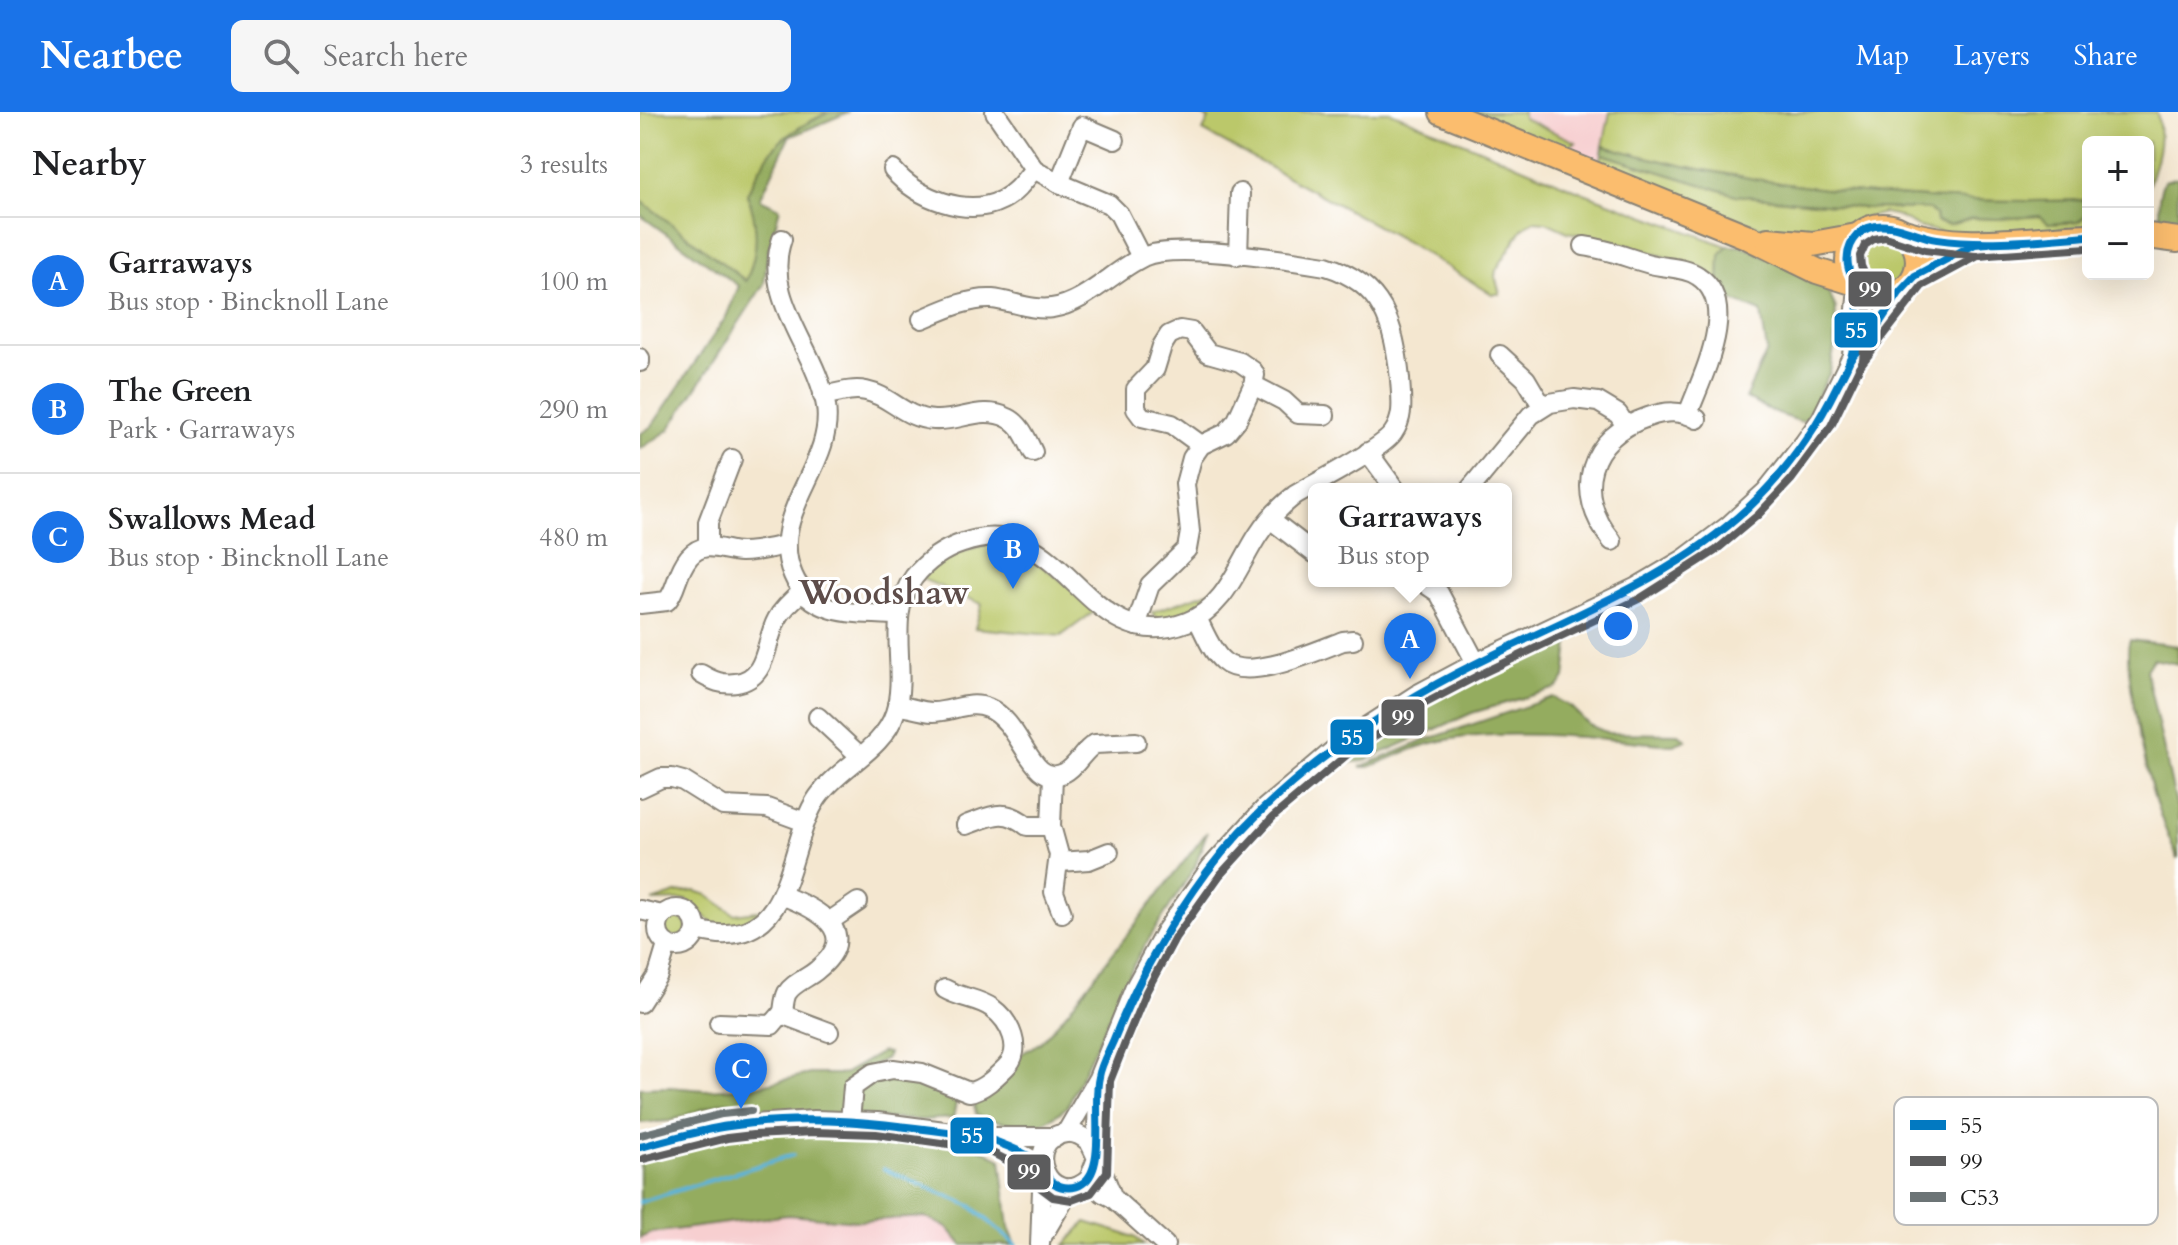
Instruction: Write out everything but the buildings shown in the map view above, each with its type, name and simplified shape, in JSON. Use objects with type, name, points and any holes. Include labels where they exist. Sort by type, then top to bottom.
[{"type":"main road","points":[[1442,112],[1746,236],[1817,271],[1880,296],[1907,284],[1975,244]]},
{"type":"main road","points":[[1856,284],[1849,270],[1848,255],[1852,241],[1877,225],[1893,226],[1904,232],[1941,241],[1975,244],[2082,236]]},
{"type":"main road","points":[[1904,232],[1918,256],[1907,284]]},
{"type":"main road","points":[[1746,236],[1799,244],[1857,236]]},
{"type":"main road","points":[[2154,237],[2178,240]]},
{"type":"street","points":[[995,112],[1034,169],[1109,204],[1124,222],[1141,257]]},
{"type":"street","points":[[1059,183],[1082,126],[1115,140]]},
{"type":"street","points":[[893,170],[911,188],[930,197],[977,207],[994,204],[1014,193],[1034,169]]},
{"type":"street","points":[[1238,256],[1240,193]]},
{"type":"street","points":[[782,239],[776,264],[780,292],[823,396],[826,413],[823,437],[792,514],[785,545],[788,562],[802,592],[829,609],[899,615]]},
{"type":"street","points":[[1584,246],[1619,252],[1650,264],[1698,276],[1715,296],[1719,320],[1692,416],[1664,413],[1626,426],[1605,444],[1590,478],[1589,490],[1593,513],[1612,541]]},
{"type":"street","points":[[922,319],[975,300],[991,299],[1040,309],[1055,308],[1079,297],[1141,257],[1168,251],[1310,263],[1340,270],[1362,283],[1382,306],[1393,331],[1402,410],[1394,432],[1382,444],[1315,483]]},
{"type":"street","points":[[1852,356],[1856,284]]},
{"type":"street","points":[[1041,1241],[1045,1147],[1061,1135],[1098,1078],[1135,987],[1165,932],[1193,891],[1237,837],[1287,788],[1342,743],[1416,695],[1476,663],[1635,588],[1684,559],[1728,526],[1766,491],[1804,443],[1821,419],[1852,356],[1907,284]]},
{"type":"street","points":[[1136,626],[1150,585],[1187,549],[1190,532],[1185,484],[1192,458],[1201,445],[1232,427],[1255,375],[1240,362],[1208,353],[1192,332],[1180,330],[1169,335],[1155,369],[1136,389],[1136,409],[1142,417],[1180,429],[1201,445]]},
{"type":"street","points":[[1500,355],[1526,379],[1542,406]]},
{"type":"street","points":[[1253,385],[1284,401],[1298,414],[1325,415]]},
{"type":"street","points":[[823,396],[854,389],[864,390],[903,412],[935,420],[972,413],[1008,418],[1020,428],[1033,452]]},
{"type":"street","points":[[1475,483],[1542,406],[1574,399],[1598,402],[1618,414],[1626,426]]},
{"type":"street","points":[[1368,452],[1391,483]]},
{"type":"street","points":[[708,546],[708,522],[732,459]]},
{"type":"street","points":[[696,930],[718,934],[740,932],[771,912],[781,895],[805,822],[823,791],[887,731],[897,705],[900,676],[899,615],[909,585],[931,560],[960,544],[996,538],[1024,544],[1062,569],[1099,608],[1136,626],[1169,627],[1197,618],[1209,609],[1226,590],[1270,519],[1295,495],[1308,487]]},
{"type":"street","points":[[1270,519],[1308,548]]},
{"type":"street","points":[[640,604],[667,601],[678,572],[691,555],[708,546],[739,552],[785,545]]},
{"type":"street","points":[[1430,587],[1439,593],[1476,663]]},
{"type":"street","points":[[701,674],[725,684],[747,681],[753,677],[766,655],[776,620],[802,592]]},
{"type":"street","points":[[1197,618],[1220,659],[1240,669],[1267,666],[1353,640]]},
{"type":"street","points":[[897,705],[937,712],[969,705],[986,707],[1009,722],[1038,770],[1053,776],[1067,772],[1095,744],[1136,742]]},
{"type":"street","points":[[818,717],[860,756]]},
{"type":"street","points":[[1053,776],[1051,826],[1059,862],[1054,892],[1062,913]]},
{"type":"street","points":[[640,788],[661,778],[672,778],[683,781],[723,806],[767,808],[805,822]]},
{"type":"street","points":[[966,825],[1007,814],[1015,816],[1027,826],[1051,826]]},
{"type":"street","points":[[1059,862],[1089,860],[1109,852]]},
{"type":"street","points":[[719,1023],[772,1025],[783,1012],[787,993],[818,969],[834,948],[836,939],[830,921],[812,907],[781,895]]},
{"type":"street","points":[[830,921],[858,902]]},
{"type":"street","points":[[640,910],[662,915],[676,909],[683,910],[693,917],[696,930],[690,942],[683,947],[661,941],[657,930],[662,915]]},
{"type":"street","points":[[640,1003],[658,975],[667,945]]},
{"type":"street","points":[[850,1121],[853,1087],[860,1080],[882,1070],[922,1073],[969,1092],[983,1086],[1011,1063],[1015,1047],[1013,1036],[1004,1021],[983,1003],[945,989]]},
{"type":"street","points":[[783,1012],[829,1032]]},
{"type":"street","points":[[1041,1241],[1078,1186],[1092,1174],[1098,1078]]},
{"type":"street","points":[[640,1147],[725,1126],[777,1121],[850,1121],[945,1129],[989,1137],[1061,1135],[1084,1138],[1095,1155],[1113,1198]]},
{"type":"street","points":[[989,1137],[1044,1170],[1058,1186],[1078,1186],[1113,1198],[1165,1245]]},
{"type":"shaded area","points":[[1465,112],[1610,112],[1599,165]]},
{"type":"shaded area","points":[[788,1215],[858,1221],[925,1217],[948,1228],[962,1245],[640,1245],[640,1238],[651,1233]]},
{"type":"green space","points":[[640,112],[829,112],[798,128],[778,144],[747,194],[754,216],[756,238],[746,281],[640,200]]},
{"type":"green space","points":[[829,112],[849,112],[789,137],[760,199],[780,208],[768,252],[764,284],[669,430],[640,449],[640,434],[652,426],[726,317],[739,286],[640,215],[640,200],[746,281],[756,238],[754,216],[747,194],[778,144],[798,128]]},
{"type":"green space","points":[[1194,112],[1391,112],[1584,193],[1727,246],[1720,255],[1719,282],[1702,268],[1620,243],[1568,232],[1546,222],[1533,221],[1523,228],[1496,270],[1500,294],[1492,294],[1405,241],[1203,131],[1209,119]]},
{"type":"green space","points":[[1465,112],[1523,112],[1523,118],[1576,142],[1569,146],[1553,147]]},
{"type":"green space","points":[[1610,112],[2157,112],[2159,123],[2154,167],[2154,136],[2082,136],[2082,200],[1994,201],[1851,192],[1683,166],[1603,146]]},
{"type":"green space","points":[[1603,146],[1697,169],[1851,192],[1994,201],[2082,200],[2082,218],[2078,222],[2049,224],[2039,216],[1972,218],[1950,225],[1936,222],[1935,215],[1929,209],[1864,208],[1736,195],[1602,154]]},
{"type":"green space","points":[[1602,154],[1736,195],[1864,208],[1929,209],[1935,215],[1936,222],[1949,225],[1972,218],[2039,216],[2049,224],[2078,222],[2082,218],[2082,227],[1952,235],[1918,227],[1884,213],[1823,234],[1779,234],[1599,165]]},
{"type":"green space","points":[[2178,177],[2178,226],[2162,222],[2159,196],[2164,181]]},
{"type":"green space","points":[[1884,238],[1901,245],[1908,262],[1901,279],[1884,286],[1867,279],[1860,262],[1867,245]]},
{"type":"green space","points":[[1727,246],[1743,246],[1810,277],[1828,292],[1836,308],[1830,372],[1807,418],[1802,422],[1745,398],[1767,351],[1761,312],[1719,295],[1720,255]]},
{"type":"green space","points":[[1005,539],[1099,608],[1061,636],[975,628],[982,604],[915,576],[931,560]]},
{"type":"green space","points":[[1220,588],[1191,614],[1158,619],[1152,612]]},
{"type":"green space","points":[[1548,638],[1561,638],[1569,643],[1565,678],[1557,688],[1472,713],[1364,761],[1336,764],[1387,723]]},
{"type":"green space","points":[[2130,640],[2178,646],[2178,664],[2153,659],[2146,670],[2178,813],[2178,859],[2157,806],[2142,748],[2129,670]]},
{"type":"green space","points":[[1553,697],[1571,707],[1589,725],[1608,733],[1679,734],[1686,740],[1673,745],[1552,735],[1489,735],[1433,743],[1369,767],[1360,767],[1426,740]]},
{"type":"green space","points":[[1207,832],[1195,867],[1138,956],[1067,1107],[1047,1121],[1033,1125],[998,1121],[976,1114],[976,1097],[1021,1054],[1041,1042]]},
{"type":"green space","points":[[695,891],[708,895],[734,914],[766,910],[740,926],[715,925],[687,900],[652,901]]},
{"type":"green space","points":[[676,918],[684,921],[687,929],[684,937],[676,940],[668,937],[665,929],[668,921]]},
{"type":"green space","points":[[882,1052],[888,1053],[886,1058],[868,1068],[958,1093],[953,1118],[922,1120],[772,1114],[722,1102],[670,1121],[640,1123],[640,1088],[705,1090],[753,1087],[809,1074],[844,1074]]},
{"type":"green space","points":[[768,1127],[852,1132],[979,1148],[1001,1159],[1009,1227],[1016,1245],[962,1245],[948,1228],[925,1217],[858,1221],[788,1215],[651,1233],[640,1238],[640,1159]]},
{"type":"green space","points":[[1086,1222],[1134,1237],[1145,1245],[1065,1245]]},
{"type":"waterway","points":[[640,1202],[793,1155]]},
{"type":"waterway","points":[[884,1169],[971,1206],[1016,1245]]},
{"type":"transit line","name":"55","points":[[640,1147],[707,1130],[759,1122],[819,1120],[880,1124],[987,1139],[1037,1162],[1057,1185],[1080,1185],[1090,1175],[1095,1163],[1097,1089],[1103,1062],[1133,995],[1179,912],[1234,839],[1296,780],[1366,727],[1440,682],[1653,576],[1686,556],[1748,508],[1798,451],[1849,363],[1857,318],[1858,288],[1849,270],[1848,257],[1858,235],[1868,228],[1885,226],[1937,239],[1975,242],[2082,236]]},
{"type":"transit line","name":"99","points":[[643,1159],[727,1138],[753,1135],[814,1132],[876,1134],[985,1149],[1033,1174],[1041,1188],[1053,1197],[1072,1200],[1091,1193],[1107,1172],[1110,1081],[1127,1038],[1146,992],[1175,938],[1220,875],[1273,817],[1349,753],[1422,705],[1641,598],[1715,551],[1758,515],[1791,480],[1831,426],[1863,360],[1870,286],[1861,266],[1860,256],[1865,245],[1885,237],[1925,250],[1975,256],[2082,248]]},
{"type":"transit line","name":"55","points":[[1850,359],[1915,276],[1975,244],[1988,243]]},
{"type":"transit line","name":"99","points":[[1859,367],[1922,286],[1978,256],[1989,255]]},
{"type":"transit line","name":"C53","points":[[640,1135],[722,1114],[751,1111]]},
{"type":"place","name":"The Green","points":[[1013,589]]},
{"type":"place","name":"Garraways","points":[[1410,679]]},
{"type":"place","name":"Swallows Mead","points":[[741,1109]]},
{"type":"district","name":"Woodshaw","points":[[884,592]]}]
